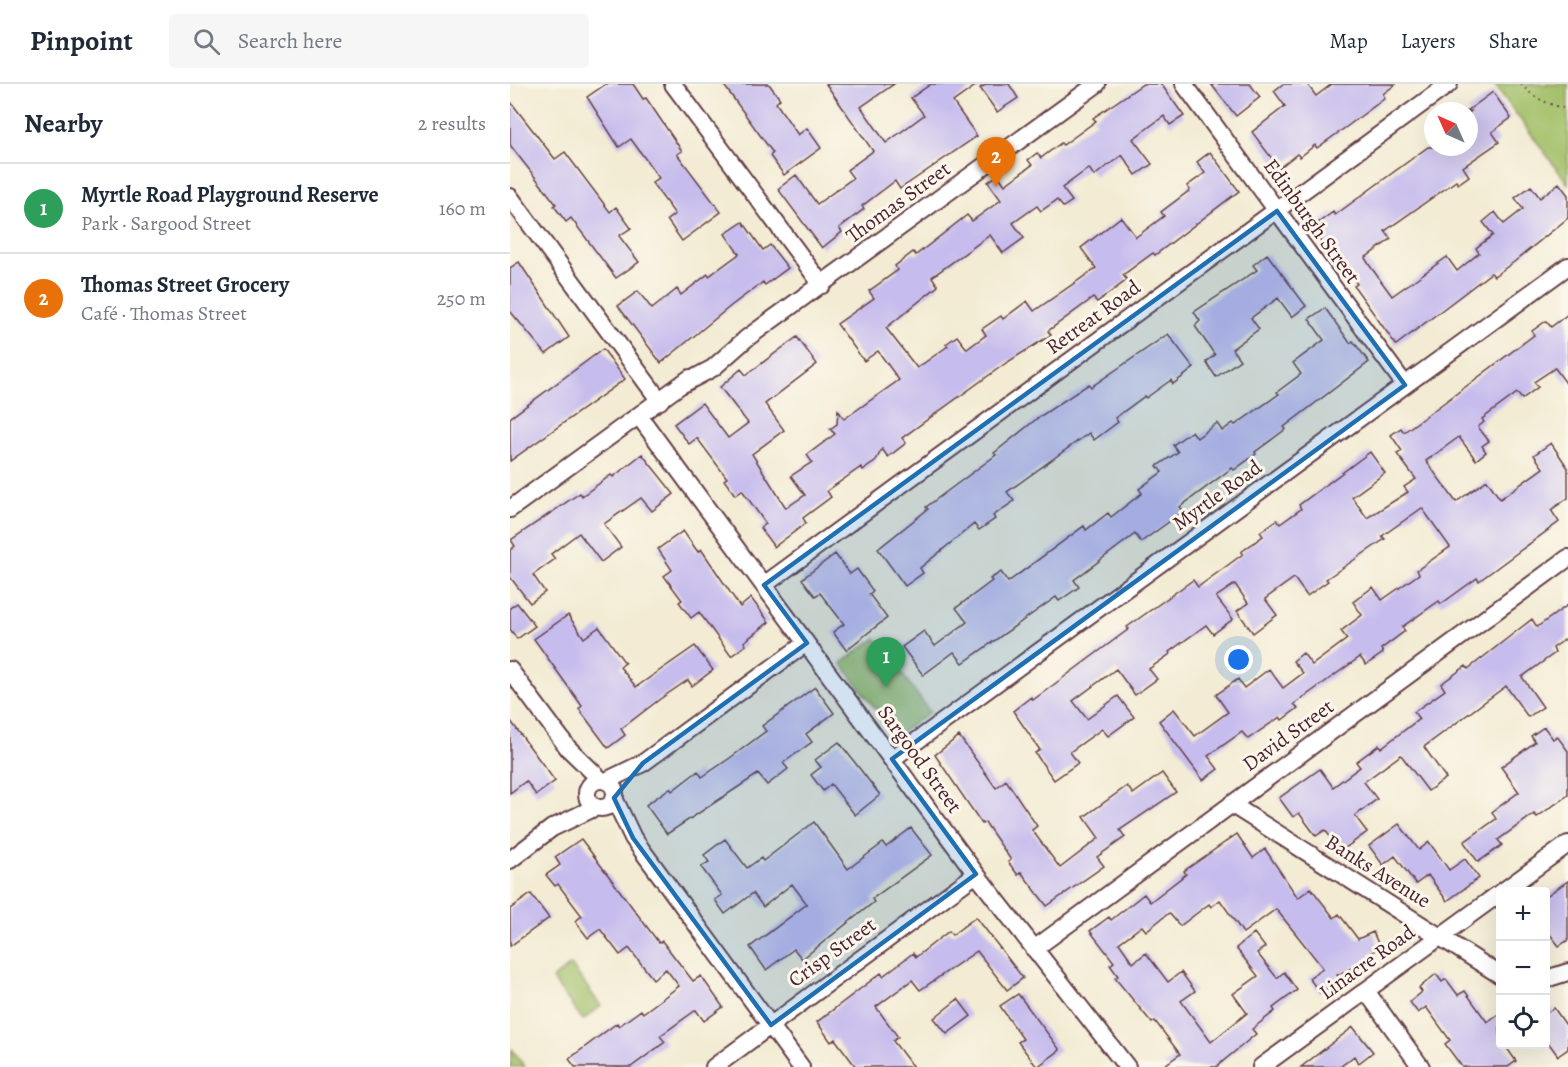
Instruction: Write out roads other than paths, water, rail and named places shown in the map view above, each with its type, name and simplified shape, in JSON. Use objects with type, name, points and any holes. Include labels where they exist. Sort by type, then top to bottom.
[{"type":"street","points":[[673,84],[822,285]]},
{"type":"street","name":"Thomas Street","points":[[510,509],[660,401],[720,353],[747,338],[822,285],[1097,84]]},
{"type":"street","name":"Thomas Street","points":[[1075,102],[1107,84]]},
{"type":"street","name":"Edinburgh Street","points":[[1184,84],[1405,385]]},
{"type":"street","name":"Retreat Road","points":[[764,585],[1449,84]]},
{"type":"street","points":[[510,197],[660,401]]},
{"type":"street","name":"Myrtle Road","points":[[892,759],[1568,266]]},
{"type":"street","name":"Sargood Street","points":[[639,416],[976,874],[1127,1067]]},
{"type":"street","name":"David Street","points":[[1034,949],[1568,558]]},
{"type":"street","points":[[510,860],[602,789],[643,763],[806,643]]},
{"type":"street","points":[[510,670],[568,748],[602,789],[633,838],[801,1067]]},
{"type":"street","points":[[552,828],[598,807],[610,804],[602,789]]},
{"type":"street","name":"Banks Avenue","points":[[1230,804],[1496,972]]},
{"type":"street","points":[[598,807],[633,838]]},
{"type":"street","name":"Linacre Road","points":[[1508,887],[1568,844]]},
{"type":"street","name":"Crisp Street","points":[[714,1067],[976,874]]},
{"type":"street","name":"Linacre Road","points":[[1261,1067],[1496,896]]},
{"type":"street","points":[[1550,977],[1568,972]]},
{"type":"street","points":[[1366,991],[1421,1067]]},
{"type":"place","name":"Thomas Street Grocery","points":[[996,187]]},
{"type":"place","name":"Myrtle Road Playground Reserve","points":[[886,687]]}]
